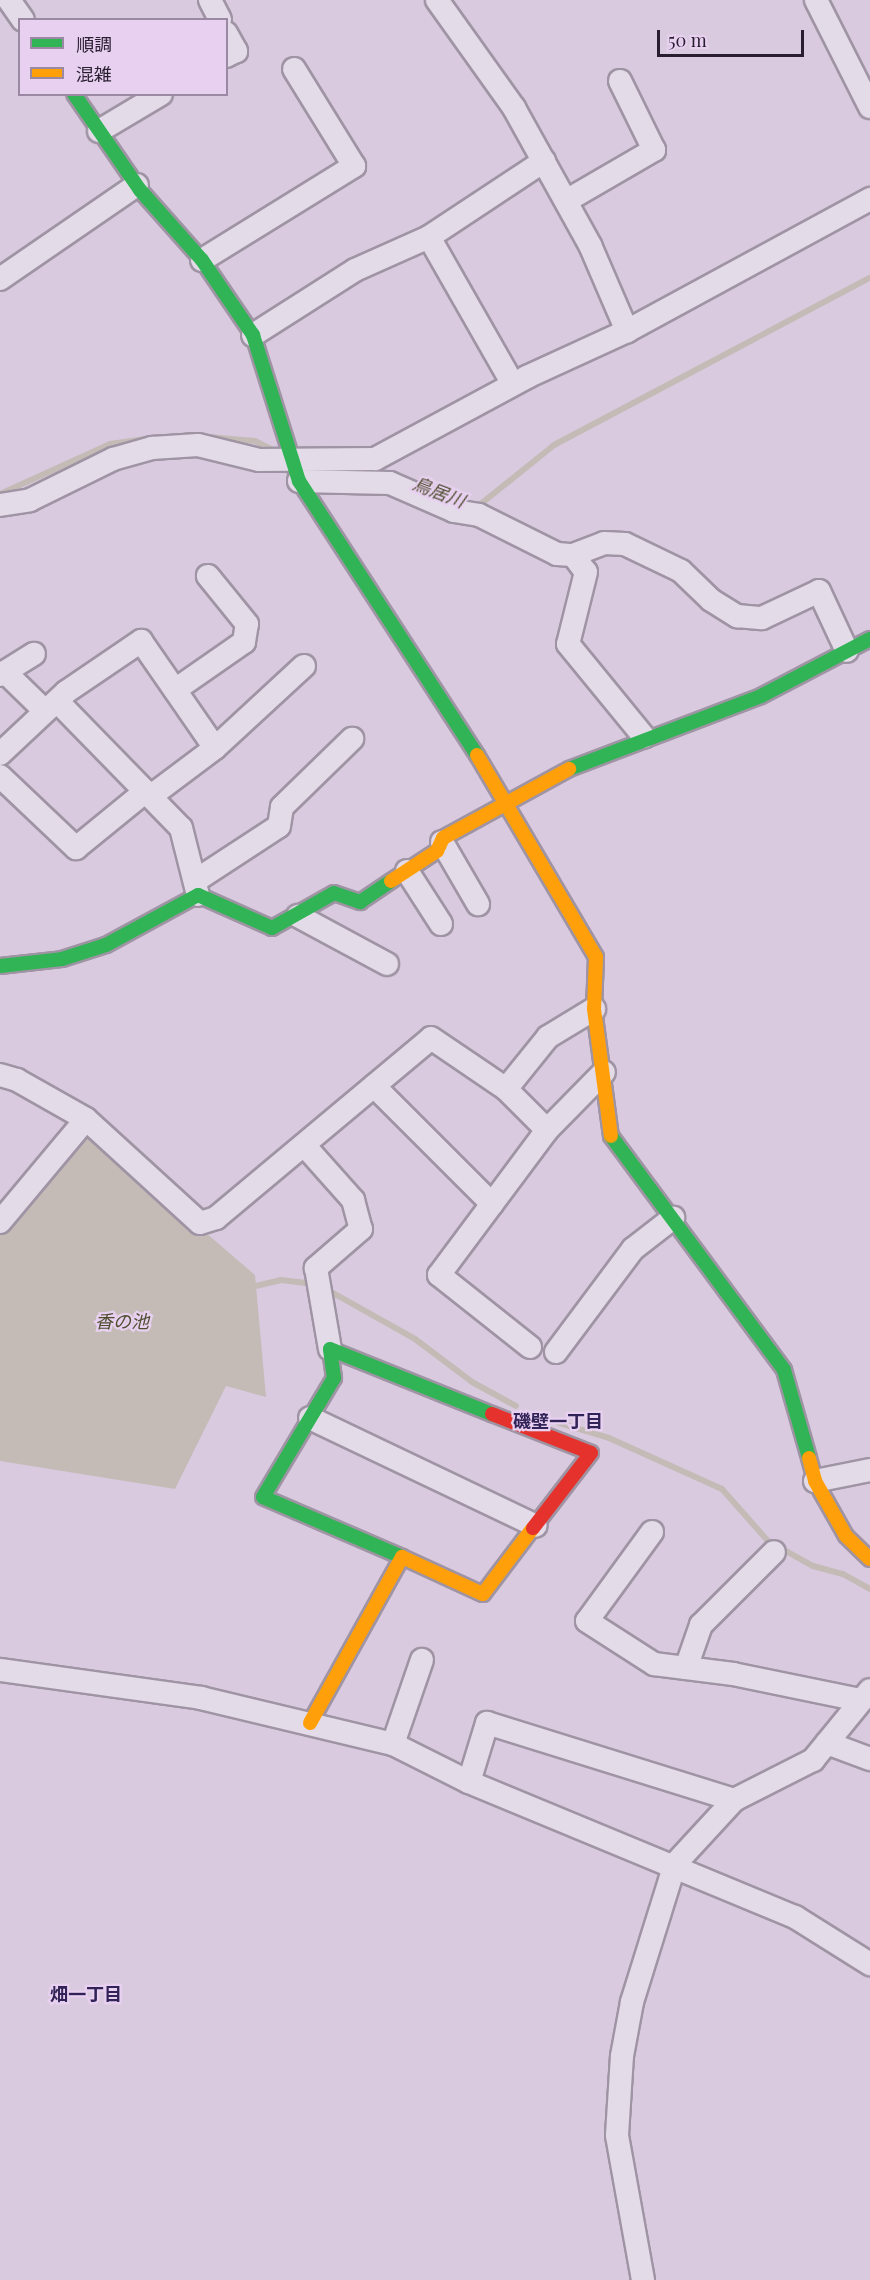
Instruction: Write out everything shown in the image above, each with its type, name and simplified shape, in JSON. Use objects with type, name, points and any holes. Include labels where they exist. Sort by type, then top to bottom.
[{"type":"street","points":[[9,0],[22,18]]},
{"type":"street","points":[[210,0],[219,18]]},
{"type":"street","points":[[437,0],[514,108],[566,201],[627,331]]},
{"type":"street","points":[[816,0],[870,106]]},
{"type":"street","points":[[228,37],[236,51],[228,55]]},
{"type":"street","points":[[202,260],[354,166],[294,69]]},
{"type":"street","points":[[566,201],[654,150],[620,81]]},
{"type":"street","points":[[75,96],[137,185],[202,260],[253,335],[299,481],[454,716],[596,957],[594,1008],[611,1137],[784,1370],[815,1481],[846,1536],[870,1559]]},
{"type":"street","points":[[99,131],[158,96]]},
{"type":"street","points":[[253,335],[355,270],[429,237],[544,161]]},
{"type":"street","points":[[0,279],[137,185]]},
{"type":"street","points":[[0,505],[30,500],[113,459],[152,448],[198,445],[259,460],[375,459],[513,384],[627,331],[870,200]]},
{"type":"street","points":[[429,237],[513,384]]},
{"type":"street","points":[[299,481],[390,483],[454,511],[479,514],[556,554],[573,555],[604,543],[646,551],[681,571],[711,600],[737,616],[762,618],[819,591],[847,651]]},
{"type":"street","points":[[573,555],[586,572],[568,644],[644,736]]},
{"type":"street","points":[[175,690],[244,642],[247,624],[208,576]]},
{"type":"street","points":[[34,654],[3,673],[51,706],[182,828],[197,888],[272,928],[298,916],[334,893],[360,902],[437,850],[442,842],[504,802],[577,764],[644,736],[761,696],[870,639]]},
{"type":"street","points":[[0,754],[51,706],[141,641],[216,748]]},
{"type":"street","points":[[0,776],[76,848],[148,794],[216,748],[304,666]]},
{"type":"street","points":[[0,966],[62,959],[106,945],[197,888],[279,826],[282,807],[352,739]]},
{"type":"street","points":[[442,842],[478,904]]},
{"type":"street","points":[[407,871],[441,924]]},
{"type":"street","points":[[298,916],[387,963]]},
{"type":"street","points":[[506,1089],[548,1037],[594,1008]]},
{"type":"street","points":[[0,1075],[17,1080],[86,1119],[200,1223],[216,1218],[432,1038],[506,1089],[547,1130]]},
{"type":"street","points":[[530,1347],[439,1275],[547,1130],[604,1072]]},
{"type":"street","points":[[374,1086],[492,1204]]},
{"type":"street","points":[[0,1221],[86,1119]]},
{"type":"street","points":[[304,1145],[353,1200],[361,1229],[316,1268],[334,1378],[263,1497],[483,1594],[591,1453],[330,1349]]},
{"type":"street","points":[[556,1352],[633,1249],[673,1218]]},
{"type":"street","points":[[310,1418],[536,1526]]},
{"type":"street","points":[[815,1481],[870,1470]]},
{"type":"street","points":[[643,2280],[617,2135],[622,2056],[632,2002],[675,1864],[734,1800],[813,1760],[865,1695],[654,1664],[587,1621],[652,1532]]},
{"type":"street","points":[[686,1668],[701,1625],[774,1552]]},
{"type":"street","points":[[310,1723],[402,1557]]},
{"type":"street","points":[[393,1744],[422,1660]]},
{"type":"street","points":[[0,1670],[201,1698],[393,1744],[469,1782],[675,1864],[795,1917],[870,1964]]},
{"type":"street","points":[[469,1782],[487,1723],[734,1800]]},
{"type":"street","points":[[827,1743],[870,1759]]},
{"type":"water","name":"香の池","points":[[86,1130],[255,1275],[266,1397],[226,1386],[175,1489],[0,1461],[0,1228]]},
{"type":"waterway","name":"鳥居川","points":[[433,490],[477,507],[554,445],[870,278]]},
{"type":"waterway","name":"鳥居川","points":[[186,435],[255,441],[275,451]]},
{"type":"waterway","name":"鳥居川","points":[[0,494],[110,444],[146,439]]},
{"type":"waterway","points":[[251,1287],[281,1280],[314,1284]]},
{"type":"waterway","points":[[326,1289],[415,1339],[472,1382],[516,1406]]},
{"type":"waterway","points":[[559,1423],[609,1438],[722,1489],[768,1541],[813,1566],[843,1574],[870,1589]]},
{"type":"traffic: fast","points":[[75,96],[140,190],[202,260],[253,335],[299,481],[477,755]]},
{"type":"traffic: fast","points":[[569,769],[761,696],[870,639]]},
{"type":"traffic: fast","points":[[0,966],[62,959],[106,945],[198,895],[272,928],[334,893],[360,902],[391,881]]},
{"type":"traffic: fast","points":[[611,1136],[784,1370],[809,1458]]},
{"type":"traffic: fast","points":[[402,1557],[263,1497],[334,1378],[330,1349],[492,1414]]},
{"type":"traffic: slow","points":[[477,755],[596,957],[594,1009],[611,1136]]},
{"type":"traffic: slow","points":[[391,881],[437,851],[443,838],[569,769]]},
{"type":"traffic: slow","points":[[809,1458],[815,1481],[846,1536],[870,1559]]},
{"type":"traffic: slow","points":[[310,1723],[402,1557],[483,1594],[533,1528]]},
{"type":"traffic: jam","points":[[492,1414],[591,1453],[533,1528]]},
{"type":"district","name":"磯壁一丁目","points":[[558,1421]]},
{"type":"district","name":"畑一丁目","points":[[86,1994]]}]
